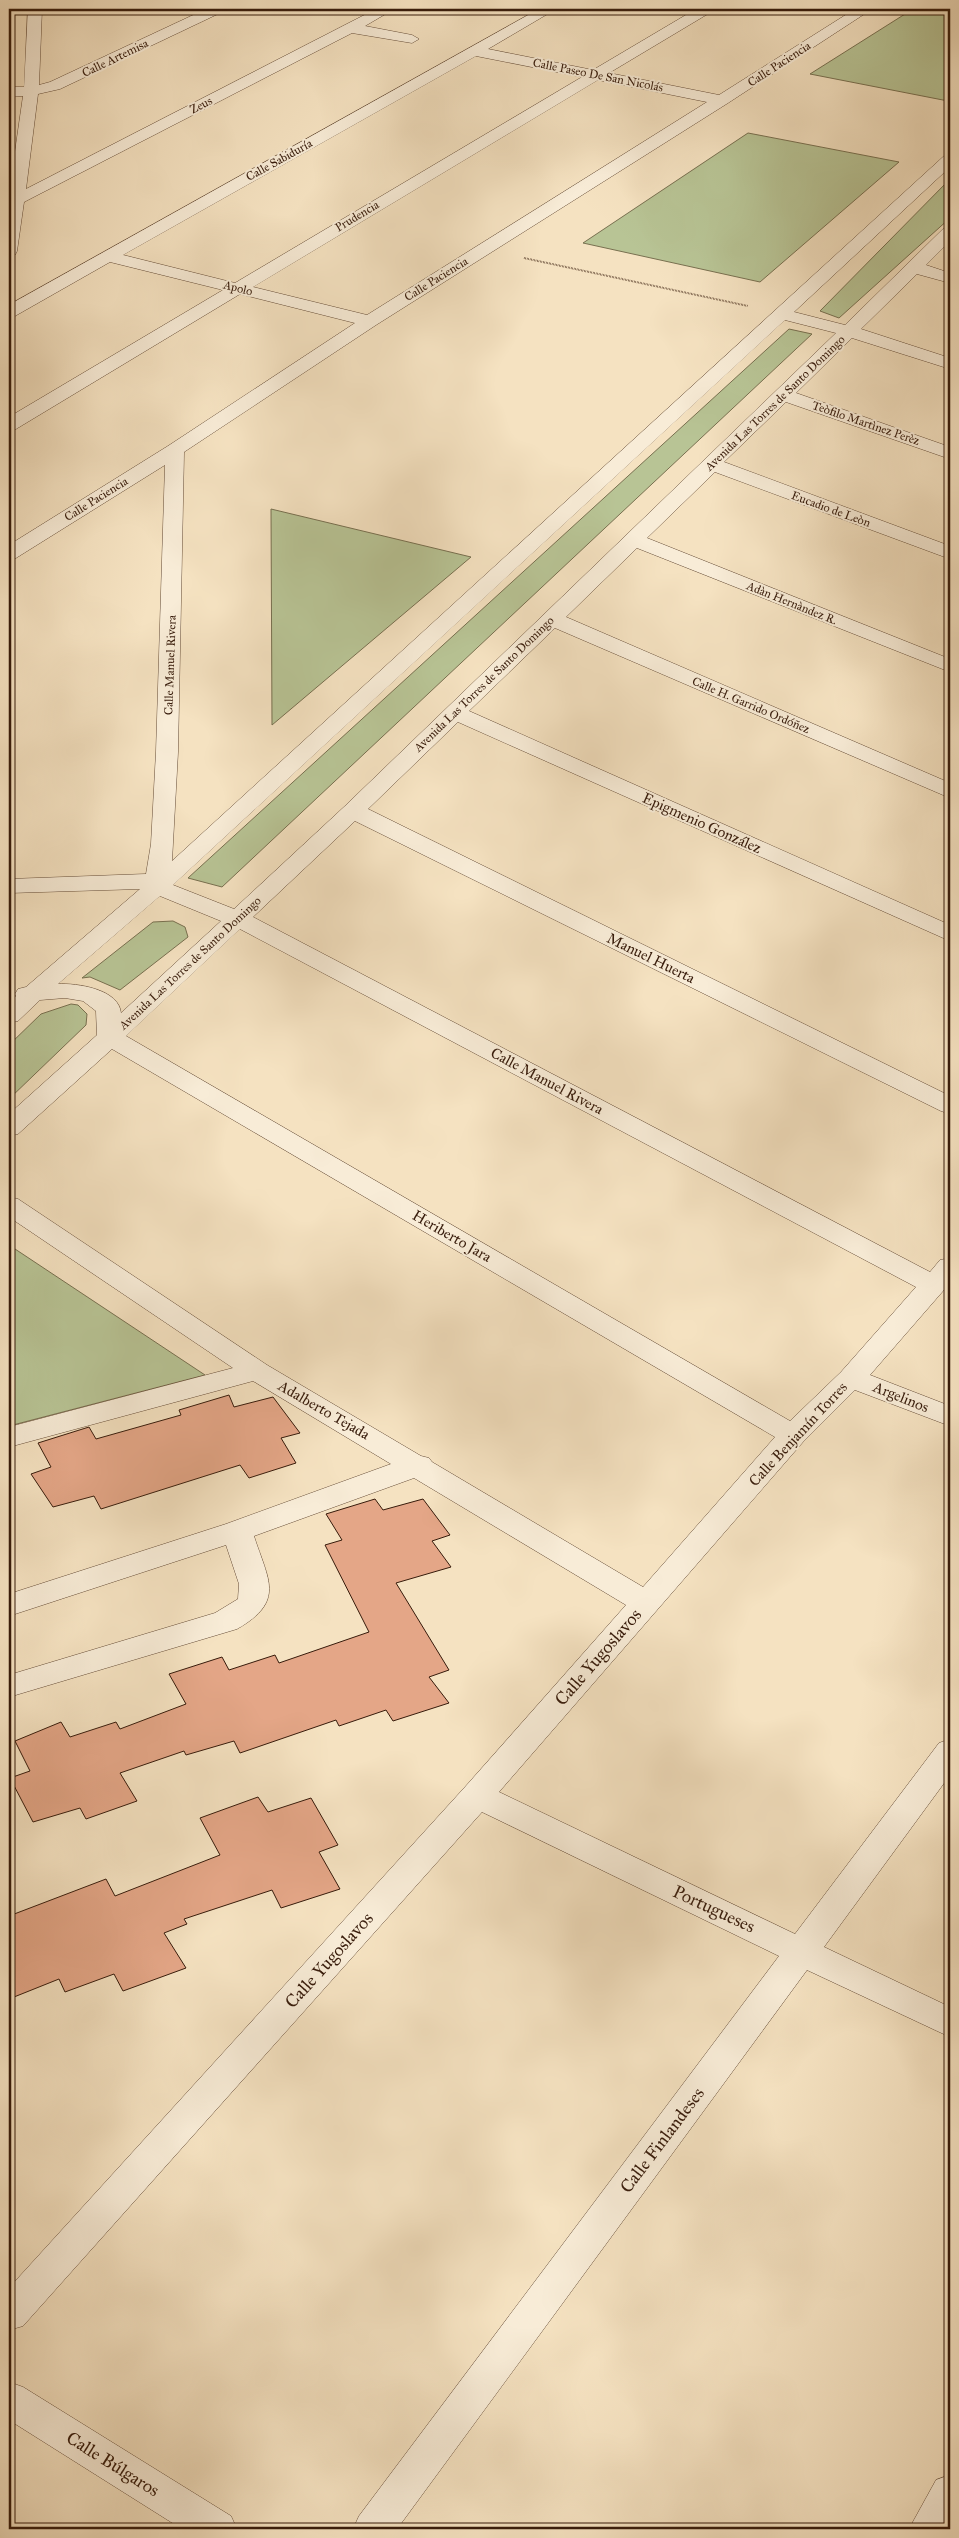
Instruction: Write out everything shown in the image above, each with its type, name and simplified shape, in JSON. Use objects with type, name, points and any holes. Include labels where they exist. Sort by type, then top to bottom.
[{"type":"street","points":[[9,251],[14,201],[31,91],[36,9]]},
{"type":"street","name":"Calle Artemisa","points":[[9,92],[31,91],[55,86],[88,72],[217,9]]},
{"type":"street","name":"Zeus","points":[[14,201],[387,9]]},
{"type":"street","name":"Calle Sabiduría","points":[[9,312],[549,9]]},
{"type":"street","name":"Prudencia","points":[[9,425],[706,9]]},
{"type":"street","name":"Calle Paciencia","points":[[9,554],[175,450],[370,320],[865,9]]},
{"type":"street","points":[[352,28],[412,40]]},
{"type":"street","name":"Calle Paseo De San Nicolás","points":[[474,51],[722,100]]},
{"type":"street","points":[[9,1016],[20,994],[157,884],[950,159]]},
{"type":"street","name":"Avenida Las Torres de Santo Domingo","points":[[9,1128],[238,919],[352,811],[950,232]]},
{"type":"street","name":"Apolo","points":[[106,256],[370,320]]},
{"type":"street","points":[[914,267],[950,278]]},
{"type":"street","points":[[782,314],[849,331],[950,364]]},
{"type":"street","name":"Teòfilo Martìnez Perèz","points":[[782,394],[950,453]]},
{"type":"street","name":"Calle Manuel Rivera","points":[[175,450],[167,770],[163,844],[157,884],[238,919],[942,1275]]},
{"type":"street","name":"Eucadio de Leòn","points":[[711,464],[950,553]]},
{"type":"street","name":"Adàn Hernàndez R.","points":[[634,540],[950,666]]},
{"type":"street","name":"Calle H. Garrido Ordóñez","points":[[552,619],[950,791]]},
{"type":"street","name":"Epigmenio González","points":[[453,712],[950,934]]},
{"type":"street","name":"Manuel Huerta","points":[[352,811],[950,1106]]},
{"type":"street","points":[[9,886],[157,884]]},
{"type":"street","points":[[20,994],[65,991],[90,994],[108,1008],[110,1037]]},
{"type":"street","name":"Heriberto Jara","points":[[110,1037],[793,1435]]},
{"type":"street","name":"Adalberto Tejada","points":[[9,1205],[257,1371],[418,1465],[646,1603]]},
{"type":"street","name":"Calle Benjamín Torres","points":[[646,1603],[793,1435],[851,1378],[942,1275]]},
{"type":"street","points":[[9,1438],[257,1371]]},
{"type":"street","name":"Argelinos","points":[[851,1378],[950,1417]]},
{"type":"street","points":[[9,1605],[236,1531],[418,1465]]},
{"type":"street","points":[[9,1686],[226,1621],[244,1611],[254,1602],[254,1584],[236,1531]]},
{"type":"street","name":"Calle Yugoslavos","points":[[9,2314],[476,1796],[646,1603]]},
{"type":"street","name":"Calle Finlandeses","points":[[373,2529],[950,1751]]},
{"type":"street","name":"Portugueses","points":[[476,1796],[950,2023]]},
{"type":"street","name":"Calle Búlgaros","points":[[9,2399],[216,2529]]},
{"type":"street","points":[[929,2529],[950,2493]]},
{"type":"path","points":[[484,249],[782,314]]},
{"type":"green space","points":[[913,9],[950,9],[950,100],[810,74]]},
{"type":"green space","points":[[748,133],[899,162],[760,282],[583,243]]},
{"type":"green space","points":[[950,179],[950,218],[839,318],[820,311]]},
{"type":"green space","points":[[789,329],[812,334],[222,887],[188,878]]},
{"type":"green space","points":[[271,509],[471,557],[272,725]]},
{"type":"green space","points":[[173,921],[185,927],[188,937],[120,990],[90,977],[82,978],[153,922]]},
{"type":"green space","points":[[71,1004],[78,1005],[87,1014],[86,1025],[9,1099],[9,1045],[41,1014]]},
{"type":"green space","points":[[9,1245],[205,1375],[9,1426]]},
{"type":"building","points":[[229,1395],[234,1407],[273,1397],[300,1433],[281,1438],[296,1463],[249,1478],[240,1465],[101,1509],[94,1496],[53,1507],[31,1474],[51,1467],[38,1443],[89,1427],[96,1439],[181,1415],[179,1410]]},
{"type":"building","points":[[375,1499],[383,1510],[423,1499],[450,1535],[432,1541],[451,1567],[396,1583],[449,1670],[429,1677],[449,1703],[393,1721],[386,1710],[339,1726],[336,1720],[240,1753],[234,1741],[186,1755],[184,1751],[120,1773],[137,1801],[86,1819],[80,1808],[33,1822],[10,1778],[30,1771],[15,1741],[61,1722],[70,1737],[116,1722],[120,1729],[186,1704],[169,1674],[222,1657],[229,1670],[275,1655],[279,1663],[369,1632],[325,1545],[342,1540],[326,1514]]},
{"type":"building","points":[[258,1797],[268,1812],[311,1798],[338,1845],[319,1852],[340,1889],[281,1908],[272,1890],[184,1919],[187,1924],[164,1933],[186,1968],[123,1991],[114,1974],[65,1992],[59,1979],[9,1999],[9,1916],[106,1879],[115,1896],[220,1855],[200,1818]]}]
